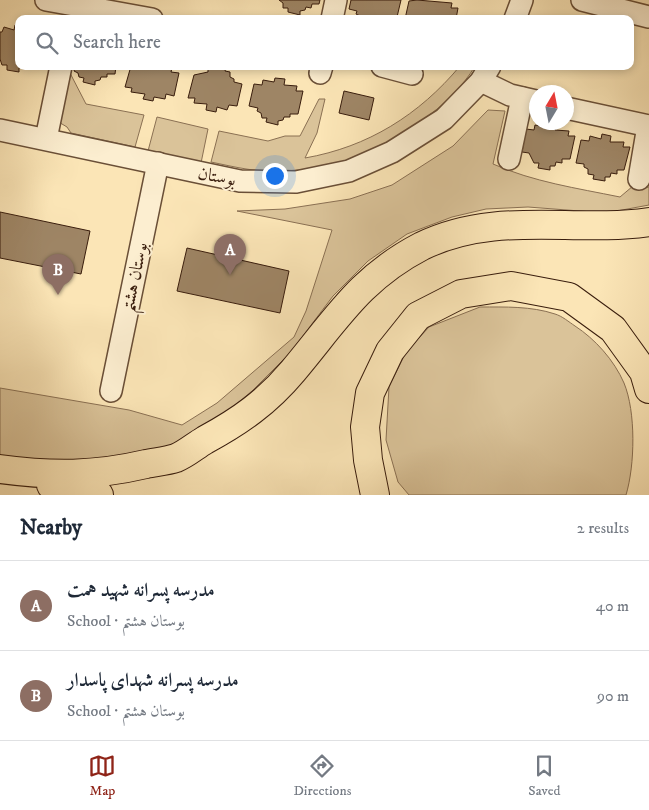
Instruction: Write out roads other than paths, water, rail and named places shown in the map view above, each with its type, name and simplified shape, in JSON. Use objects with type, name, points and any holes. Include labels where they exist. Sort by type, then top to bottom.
[{"type":"highway","points":[[0,469],[43,475],[73,475],[120,470],[176,458],[236,424],[263,401],[292,373],[341,311],[366,283],[416,250],[456,233],[500,224],[595,227],[649,222]]},
{"type":"highway","points":[[375,495],[365,427],[370,393],[390,351],[418,316],[461,294],[511,286],[569,297],[613,329],[644,372],[649,389]]},
{"type":"highway","points":[[0,474],[99,495]]},
{"type":"street","points":[[46,0],[72,8],[123,15]]},
{"type":"street","points":[[333,15],[336,0]]},
{"type":"street","points":[[516,15],[522,0]]},
{"type":"street","points":[[582,0],[649,17]]},
{"type":"street","points":[[46,140],[59,70]]},
{"type":"street","points":[[397,70],[412,74]]},
{"type":"street","points":[[485,74],[510,95],[529,100],[510,159]]},
{"type":"street","name":"بوستان","points":[[0,130],[240,181],[296,182],[349,171],[392,152],[444,119],[485,74]]},
{"type":"street","points":[[574,110],[649,126],[639,179]]},
{"type":"street","name":"بوستان هشتم","points":[[111,391],[158,163]]},
{"type":"place","name":"مدرسه پسرانه شهید همت","points":[[230,275]]},
{"type":"place","name":"مدرسه پسرانه شهدای پاسدار","points":[[58,295]]}]
